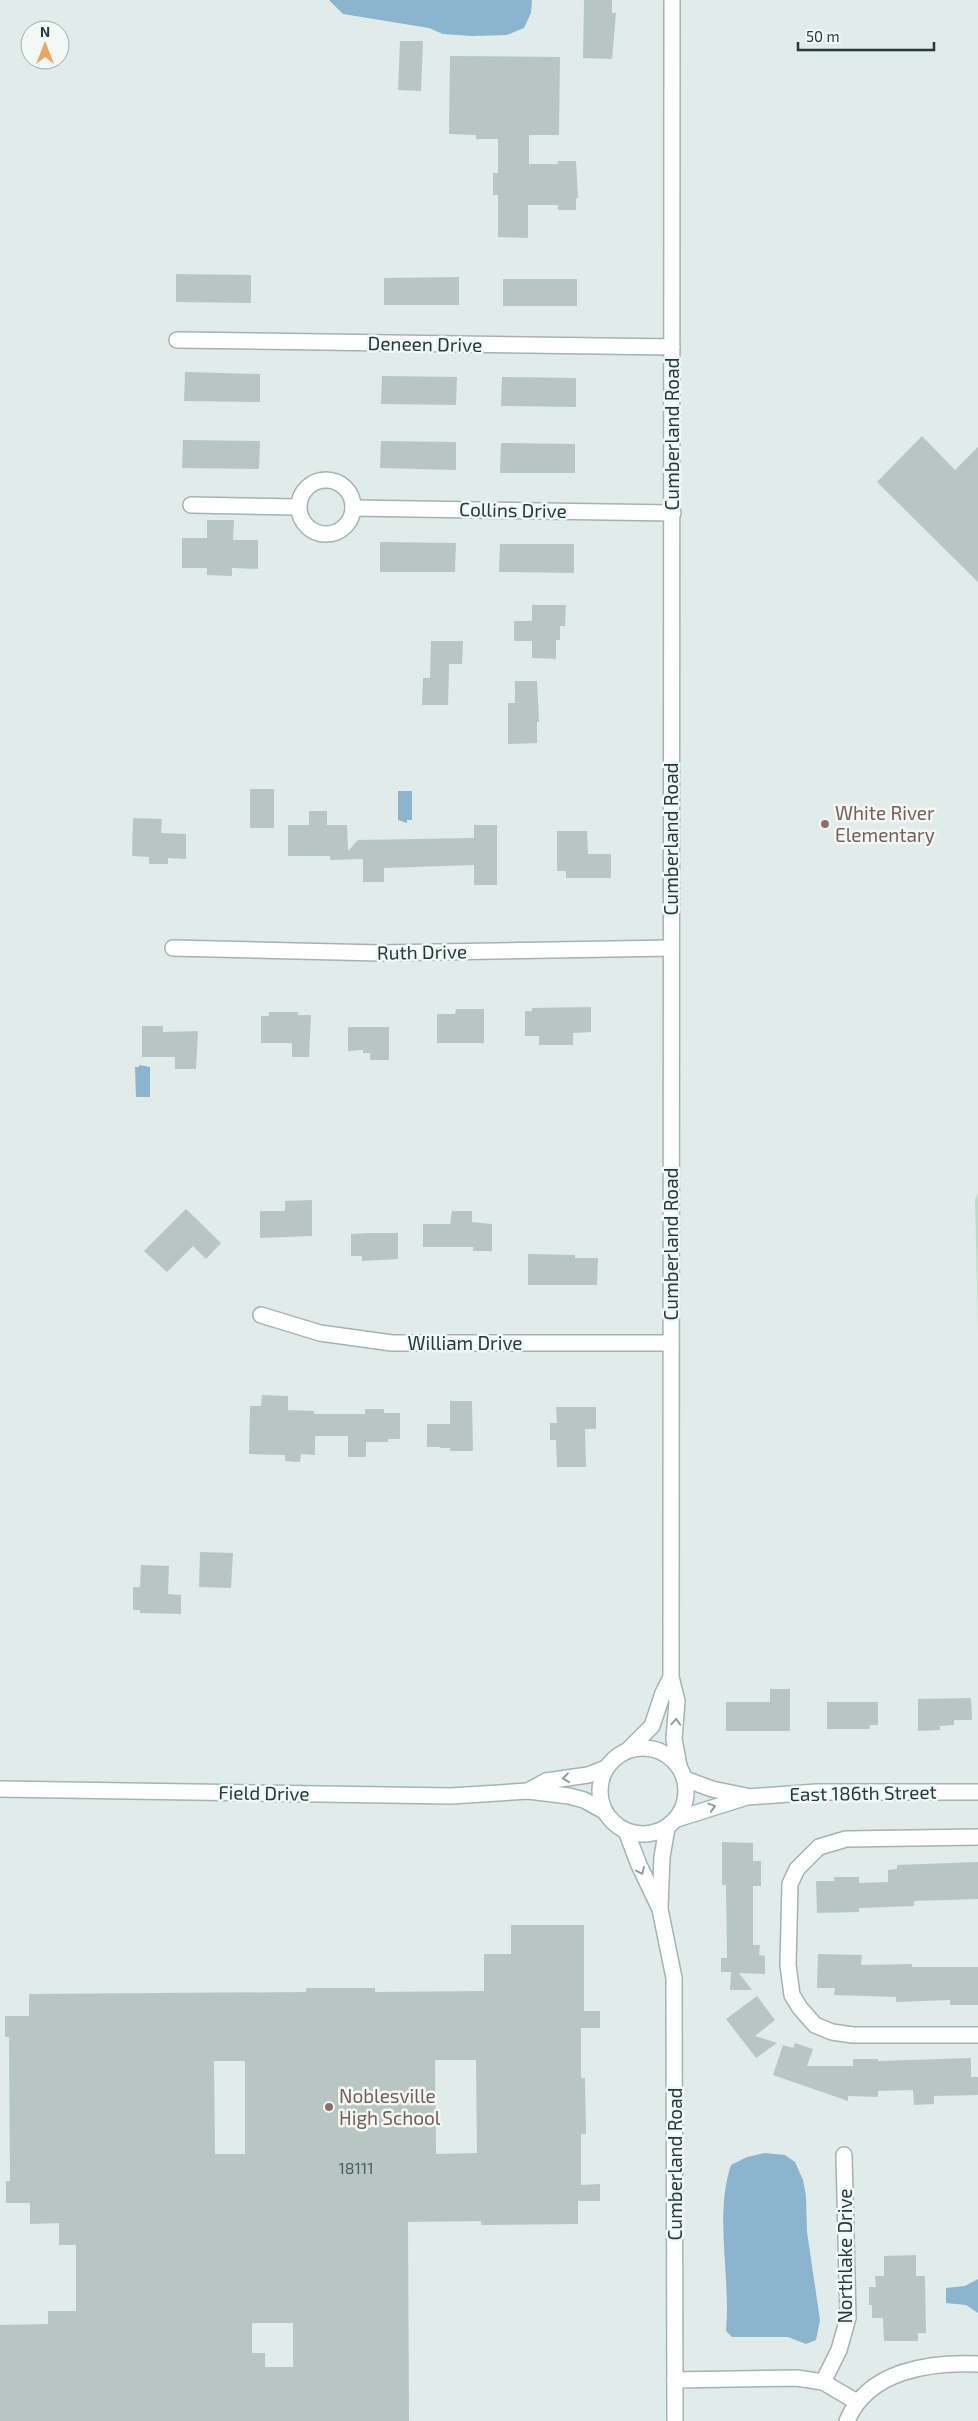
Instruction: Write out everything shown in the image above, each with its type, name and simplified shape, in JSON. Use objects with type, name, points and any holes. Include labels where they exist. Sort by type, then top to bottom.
[{"type":"street","name":"Cumberland Road","points":[[672,0],[671,1678],[677,1701],[674,1739],[682,1773]]},
{"type":"street","name":"Deneen Drive","points":[[178,340],[672,347]]},
{"type":"street","points":[[326,480],[335,481],[348,491],[353,508],[348,524],[334,534],[326,535],[310,529],[304,523],[298,507],[304,491],[310,485],[326,480]]},
{"type":"street","points":[[191,505],[298,507]]},
{"type":"street","name":"Collins Drive","points":[[353,508],[672,513]]},
{"type":"street","name":"Ruth Drive","points":[[173,948],[380,953],[671,948]]},
{"type":"street","name":"William Drive","points":[[261,1315],[320,1333],[392,1343],[671,1343]]},
{"type":"street","name":"Cumberland Road","points":[[628,1750],[652,1726],[663,1693],[671,1678]]},
{"type":"street","points":[[528,1791],[570,1796],[584,1800],[604,1811],[614,1823],[626,1831],[639,1834],[654,1833],[672,1823],[684,1807],[687,1793],[682,1773],[670,1756],[658,1750],[643,1747],[628,1750],[615,1757],[606,1768],[600,1782],[600,1797],[604,1811]]},
{"type":"street","points":[[528,1791],[546,1780],[588,1775],[606,1768]]},
{"type":"street","name":"East 186th Street","points":[[682,1773],[712,1789],[747,1797]]},
{"type":"street","name":"Field Drive","points":[[0,1789],[451,1796],[528,1791]]},
{"type":"street","name":"East 186th Street","points":[[672,1823],[747,1797],[817,1792],[978,1792]]},
{"type":"street","name":"Cumberland Road","points":[[672,1823],[662,1857],[660,1909],[674,1978],[675,2421]]},
{"type":"street","name":"Cumberland Road","points":[[626,1831],[639,1866],[660,1909]]},
{"type":"street","points":[[978,1837],[846,1839],[819,1847],[797,1869],[790,1884],[788,1965],[792,1995],[800,2008],[815,2025],[832,2032],[853,2035],[978,2034]]},
{"type":"street","name":"Northlake Drive","points":[[823,2382],[839,2350],[848,2318],[844,2155]]},
{"type":"street","points":[[847,2421],[857,2402],[875,2385],[907,2371],[952,2363],[978,2364]]},
{"type":"street","points":[[675,2380],[797,2378],[823,2382],[857,2402]]},
{"type":"green space","points":[[978,1193],[978,1331],[975,1199]]},
{"type":"water","points":[[329,0],[532,0],[531,13],[524,28],[507,35],[472,36],[443,34],[429,28],[343,14]]},
{"type":"water","points":[[398,791],[412,791],[412,820],[407,820],[407,823],[398,820]]},
{"type":"water","points":[[139,1065],[150,1067],[150,1097],[136,1097],[135,1067],[139,1067]]},
{"type":"water","points":[[765,2153],[785,2155],[795,2162],[803,2180],[806,2196],[807,2232],[820,2320],[816,2340],[806,2344],[788,2337],[732,2337],[726,2331],[727,2310],[723,2226],[726,2185],[731,2165],[747,2157]]},
{"type":"water","points":[[978,2279],[978,2313],[966,2305],[946,2303],[946,2288],[965,2286]]},
{"type":"building","points":[[584,0],[612,0],[612,13],[616,13],[612,59],[583,58]]},
{"type":"building","points":[[400,41],[423,41],[421,91],[398,90]]},
{"type":"building","points":[[450,56],[560,57],[559,135],[529,135],[529,164],[558,164],[558,161],[576,161],[578,198],[576,198],[576,210],[558,210],[558,205],[528,205],[528,238],[498,237],[498,195],[493,195],[493,173],[498,173],[498,139],[476,139],[476,135],[449,134]]},
{"type":"building","points":[[176,274],[251,275],[251,303],[176,302]]},
{"type":"building","points":[[459,277],[459,305],[384,305],[384,278]]},
{"type":"building","points":[[503,279],[577,279],[577,306],[503,306]]},
{"type":"building","points":[[185,372],[260,374],[260,402],[184,401]]},
{"type":"building","points":[[382,376],[457,377],[456,405],[381,404]]},
{"type":"building","points":[[502,377],[576,378],[576,407],[501,406]]},
{"type":"building","points":[[922,436],[955,470],[978,447],[978,582],[877,482]]},
{"type":"building","points":[[183,440],[260,441],[259,469],[182,468]]},
{"type":"building","points":[[381,441],[456,442],[456,470],[380,468]]},
{"type":"building","points":[[501,443],[575,444],[575,473],[500,473]]},
{"type":"building","points":[[207,520],[234,520],[233,540],[258,540],[258,569],[232,568],[232,576],[207,575],[207,568],[182,568],[182,538],[207,538]]},
{"type":"building","points":[[380,542],[456,543],[455,572],[380,572]]},
{"type":"building","points":[[500,544],[574,544],[574,573],[499,572]]},
{"type":"building","points":[[532,605],[566,605],[565,626],[560,626],[560,640],[556,640],[556,659],[532,658],[532,641],[514,641],[514,621],[532,621]]},
{"type":"building","points":[[431,641],[463,641],[462,664],[449,664],[448,705],[422,705],[423,678],[430,678]]},
{"type":"building","points":[[515,681],[537,681],[539,722],[537,722],[537,743],[508,744],[508,703],[515,703]]},
{"type":"building","points":[[250,789],[274,789],[274,828],[250,828]]},
{"type":"building","points":[[309,811],[327,811],[327,825],[347,825],[348,851],[358,840],[474,838],[474,825],[497,825],[497,885],[474,885],[474,865],[384,868],[384,882],[363,882],[363,859],[330,860],[330,856],[288,856],[288,825],[309,825]]},
{"type":"building","points":[[133,818],[162,819],[161,833],[186,834],[186,859],[168,858],[168,864],[149,864],[149,857],[132,856]]},
{"type":"building","points":[[557,831],[587,831],[588,854],[611,854],[611,878],[566,878],[566,871],[557,871]]},
{"type":"building","points":[[591,1007],[591,1032],[573,1033],[573,1045],[539,1045],[539,1036],[525,1036],[525,1011],[532,1011],[532,1008]]},
{"type":"building","points":[[456,1009],[484,1009],[484,1043],[437,1043],[437,1014],[455,1014]]},
{"type":"building","points":[[269,1012],[298,1012],[298,1015],[311,1015],[309,1057],[292,1057],[292,1043],[261,1043],[261,1016],[269,1016]]},
{"type":"building","points":[[142,1026],[163,1026],[163,1032],[198,1031],[196,1069],[175,1069],[175,1057],[142,1057]]},
{"type":"building","points":[[348,1027],[389,1027],[389,1060],[370,1060],[370,1053],[363,1053],[363,1050],[348,1051]]},
{"type":"building","points":[[312,1200],[312,1236],[260,1238],[260,1211],[285,1211],[285,1201]]},
{"type":"building","points":[[186,1209],[221,1243],[206,1259],[193,1246],[167,1272],[144,1251]]},
{"type":"building","points":[[452,1211],[472,1211],[472,1222],[492,1224],[492,1251],[473,1251],[473,1247],[423,1247],[423,1224],[450,1224]]},
{"type":"building","points":[[398,1233],[398,1259],[362,1261],[362,1256],[351,1256],[351,1234]]},
{"type":"building","points":[[528,1254],[575,1255],[575,1258],[598,1258],[597,1285],[528,1285]]},
{"type":"building","points":[[262,1395],[288,1396],[288,1410],[314,1411],[314,1414],[365,1414],[365,1409],[384,1409],[384,1413],[400,1413],[400,1439],[388,1439],[388,1442],[366,1442],[366,1457],[348,1457],[348,1436],[315,1436],[315,1455],[301,1454],[300,1462],[285,1461],[285,1455],[249,1454],[250,1406],[261,1406]]},
{"type":"building","points":[[450,1401],[472,1401],[473,1451],[450,1451],[450,1448],[427,1447],[427,1424],[450,1424]]},
{"type":"building","points":[[556,1407],[596,1407],[596,1429],[585,1429],[586,1467],[557,1467],[556,1440],[550,1440],[550,1423],[557,1423]]},
{"type":"building","points":[[200,1552],[233,1553],[231,1588],[199,1587]]},
{"type":"building","points":[[141,1565],[169,1566],[168,1594],[181,1595],[181,1614],[140,1613],[140,1610],[133,1610],[133,1587],[140,1587]]},
{"type":"building","points":[[770,1689],[790,1689],[790,1731],[726,1731],[726,1702],[770,1702]]},
{"type":"building","points":[[971,1698],[972,1720],[954,1720],[954,1725],[940,1726],[940,1730],[918,1731],[918,1699]]},
{"type":"building","points":[[827,1702],[878,1702],[878,1725],[870,1725],[870,1729],[827,1729]]},
{"type":"building","points":[[722,1842],[753,1843],[753,1861],[761,1861],[761,1886],[753,1886],[753,1945],[760,1945],[759,1955],[765,1956],[765,1974],[739,1973],[752,1990],[730,1990],[731,1972],[721,1972],[721,1958],[727,1958],[726,1885],[722,1885]]},
{"type":"building","points":[[978,1862],[978,1899],[914,1901],[914,1906],[859,1908],[859,1912],[817,1913],[816,1881],[834,1881],[834,1877],[859,1877],[859,1883],[888,1882],[888,1870],[897,1869],[897,1865]]},
{"type":"building","points":[[511,1925],[584,1925],[584,2011],[600,2011],[600,2028],[581,2028],[581,2078],[585,2078],[586,2134],[581,2134],[581,2185],[600,2184],[600,2201],[578,2201],[578,2224],[481,2225],[481,2221],[408,2222],[409,2421],[0,2421],[0,2325],[48,2324],[48,2311],[76,2311],[76,2245],[59,2245],[59,2223],[30,2224],[30,2203],[6,2203],[6,2181],[10,2181],[9,2037],[5,2037],[5,2016],[29,2016],[29,1994],[306,1992],[306,1988],[375,1988],[375,1992],[484,1991],[484,1954],[511,1954]],"holes":[[[435,2060],[476,2060],[477,2153],[436,2154]],[[214,2061],[245,2061],[245,2154],[215,2154]],[[252,2323],[293,2323],[293,2367],[265,2367],[265,2353],[252,2353]]]},
{"type":"building","points":[[818,1954],[862,1955],[861,1965],[912,1964],[912,1967],[978,1967],[978,2005],[950,2005],[950,2000],[896,2002],[896,1997],[834,1995],[835,1988],[817,1988]]},
{"type":"building","points":[[757,1996],[775,2020],[755,2036],[777,2043],[756,2058],[726,2019]]},
{"type":"building","points":[[795,2043],[813,2049],[807,2066],[853,2066],[853,2059],[878,2059],[878,2061],[971,2058],[971,2077],[978,2077],[978,2095],[934,2096],[934,2104],[914,2105],[913,2090],[878,2091],[878,2097],[848,2096],[848,2101],[773,2075],[783,2045],[793,2048]]},
{"type":"building","points":[[916,2255],[916,2276],[925,2276],[926,2333],[918,2333],[918,2341],[884,2341],[883,2318],[872,2318],[872,2305],[869,2305],[869,2287],[876,2287],[875,2276],[884,2276],[884,2256]]},
{"type":"place","name":"White River Elementary","points":[[825,824]]},
{"type":"place","name":"Noblesville High School","points":[[329,2107]]}]
